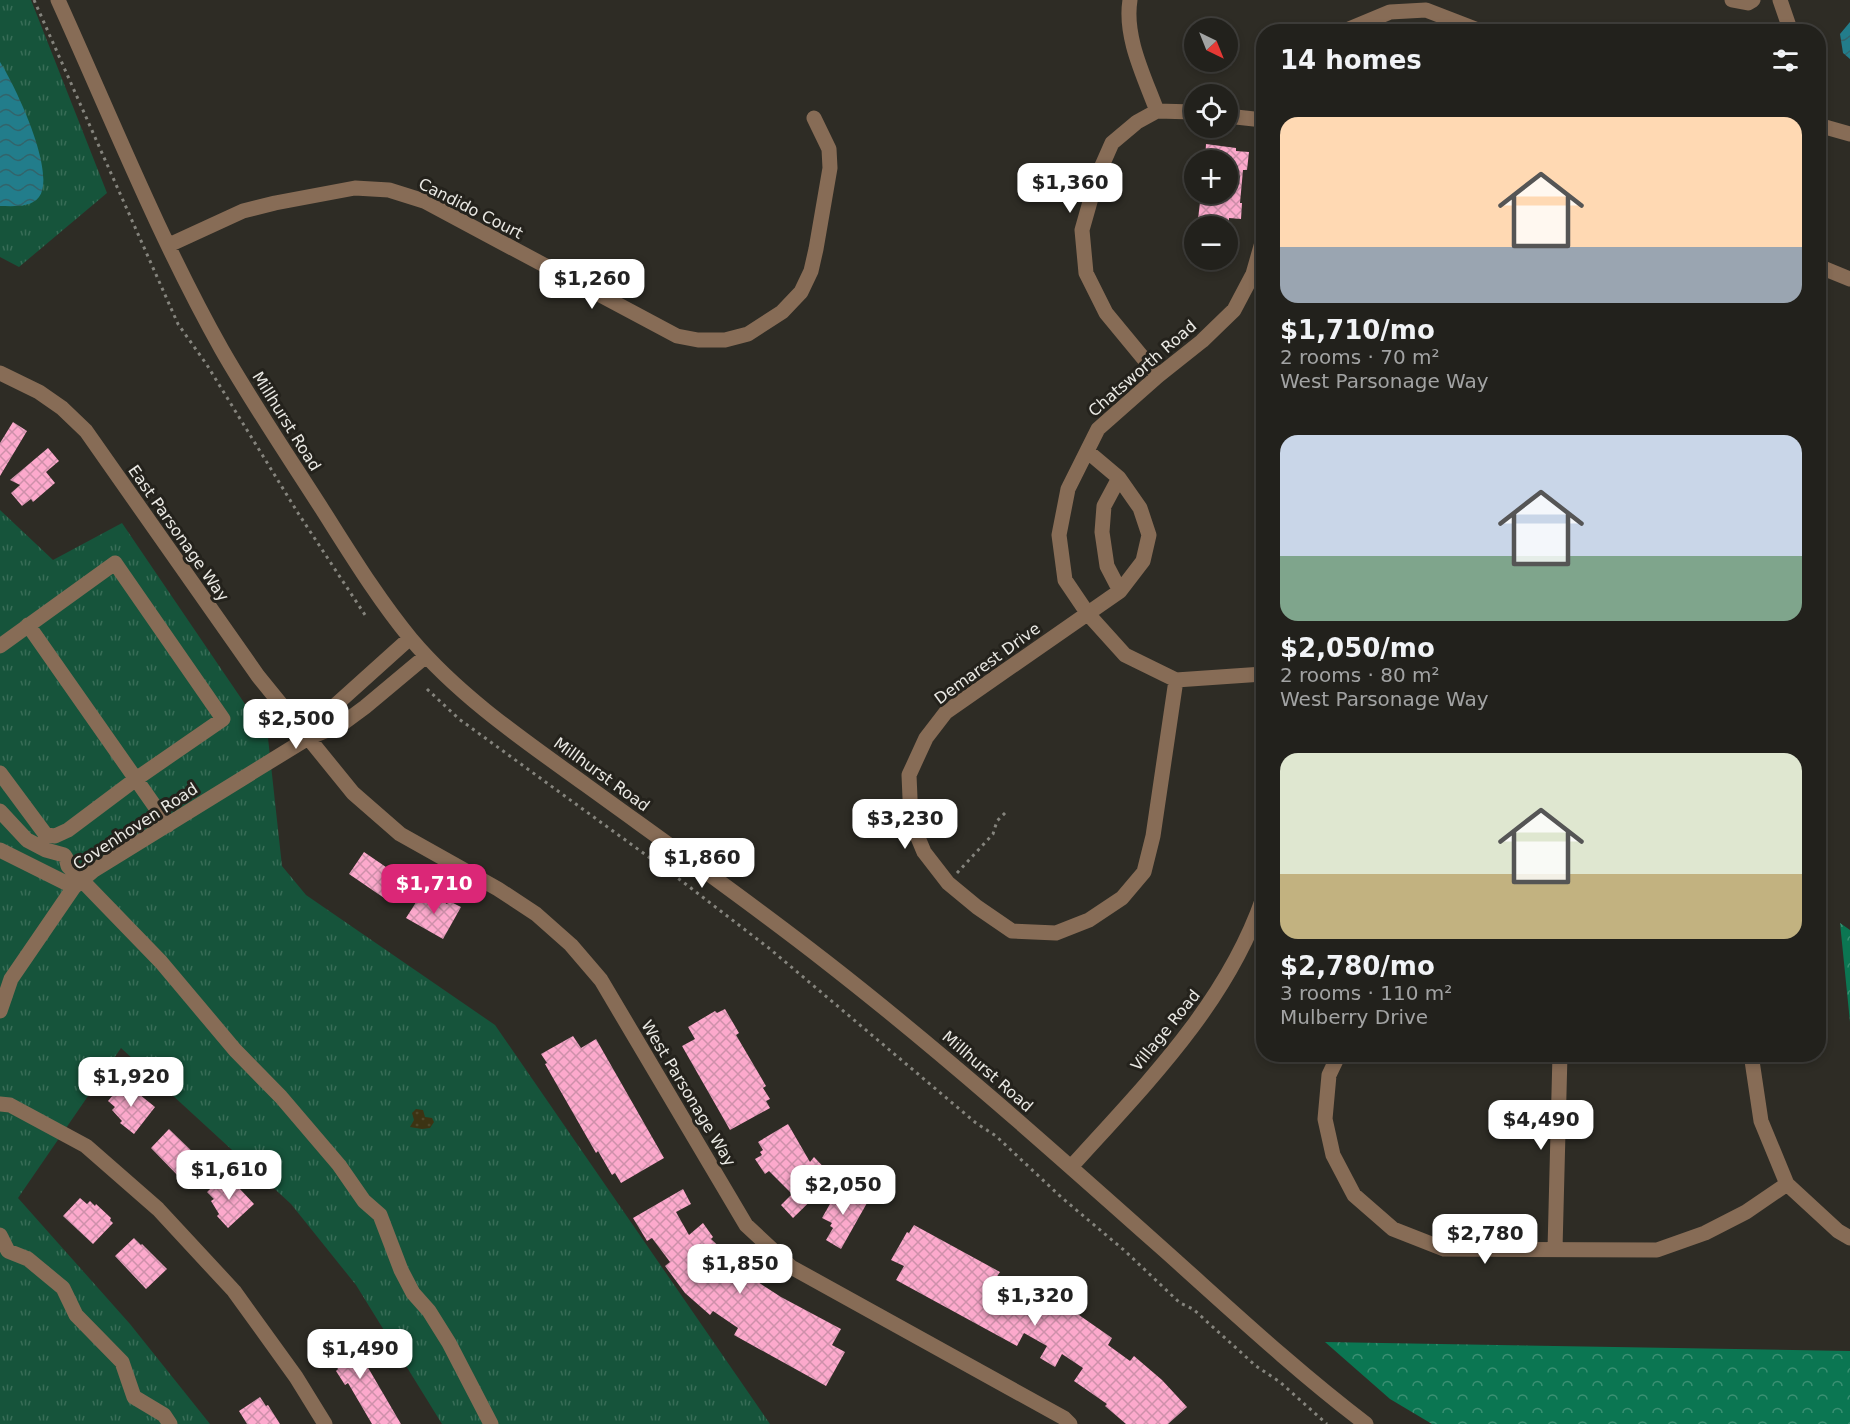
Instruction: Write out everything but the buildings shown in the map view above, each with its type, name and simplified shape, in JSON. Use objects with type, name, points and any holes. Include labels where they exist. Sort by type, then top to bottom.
[{"type":"street","name":"Millhurst Road","points":[[58,0],[169,245],[221,348],[265,422],[352,555],[410,638],[426,656],[463,692],[526,741],[717,879],[823,959],[926,1042],[1071,1167],[1301,1372],[1366,1424]]},
{"type":"street","points":[[1130,0],[1128,11],[1134,46],[1157,111]]},
{"type":"street","points":[[1732,0],[1748,3],[1753,0]]},
{"type":"street","points":[[1780,0],[1788,24]]},
{"type":"street","points":[[1361,24],[1390,12],[1426,5],[1466,24]]},
{"type":"street","points":[[1158,376],[1106,313],[1086,273],[1082,230],[1097,177],[1112,143],[1137,122],[1157,111],[1184,112]]},
{"type":"street","points":[[1238,117],[1256,119]]},
{"type":"street","name":"Candido Court","points":[[169,245],[243,211],[355,188],[389,190],[424,201],[677,336],[698,340],[725,340],[748,334],[782,312],[801,292],[811,271],[830,168],[829,149],[814,118]]},
{"type":"street","points":[[1826,127],[1850,134]]},
{"type":"street","name":"Chatsworth Road","points":[[1176,680],[1125,655],[1088,614],[1065,580],[1059,535],[1068,489],[1098,429],[1202,341],[1234,310],[1256,264]]},
{"type":"street","points":[[1826,269],[1850,279]]},
{"type":"street","name":"East Parsonage Way","points":[[0,373],[39,392],[62,408],[86,431],[239,650],[308,738]]},
{"type":"street","name":"Demarest Drive","points":[[1086,451],[1119,478],[1140,508],[1149,535],[1143,561],[1120,591],[946,712],[926,738],[909,776],[911,821],[924,852],[948,883],[977,908],[1012,931],[1056,933],[1089,920],[1122,898],[1144,872],[1153,836],[1176,680]]},
{"type":"street","points":[[1119,478],[1104,506],[1102,532],[1107,566],[1120,591]]},
{"type":"street","points":[[0,646],[115,563],[223,719],[136,779],[68,830],[55,836],[46,835],[0,773]]},
{"type":"street","points":[[28,625],[168,825]]},
{"type":"street","name":"Covenhoven Road","points":[[308,738],[330,710],[410,638]]},
{"type":"street","name":"Covenhoven Road","points":[[0,1011],[11,979],[78,884],[94,870],[308,738],[342,724],[426,656]]},
{"type":"street","points":[[1176,680],[1256,674]]},
{"type":"street","name":"West Parsonage Way","points":[[308,738],[353,793],[400,834],[498,889],[536,914],[571,945],[601,980],[746,1224],[791,1268],[1064,1418],[1070,1424]]},
{"type":"street","points":[[23,803],[2,816],[27,840],[46,850],[64,855],[78,884],[161,962],[235,1050],[281,1097],[325,1148],[364,1201],[381,1215],[401,1270],[413,1293],[429,1311],[449,1343],[491,1424]]},
{"type":"street","points":[[0,850],[78,884]]},
{"type":"street","name":"Village Road","points":[[1071,1167],[1171,1055],[1198,1021],[1222,986],[1241,951],[1256,915]]},
{"type":"street","points":[[1335,1062],[1329,1075],[1325,1119],[1333,1155],[1354,1196],[1393,1229],[1444,1249],[1657,1250],[1705,1233],[1746,1212],[1787,1184]]},
{"type":"street","points":[[1555,1249],[1560,1062]]},
{"type":"street","points":[[1752,1062],[1761,1121],[1787,1184],[1838,1231],[1850,1238]]},
{"type":"street","points":[[0,1104],[10,1105],[86,1146],[158,1209],[234,1291],[296,1377],[325,1424]]},
{"type":"street","points":[[0,1235],[8,1251],[28,1259],[63,1288],[76,1315],[122,1362],[134,1397],[164,1415],[170,1424]]},
{"type":"path","points":[[427,689],[459,719],[683,882],[770,949],[976,1124],[996,1136],[1180,1303],[1193,1309],[1256,1366],[1280,1382],[1327,1424]]},
{"type":"path","points":[[948,883],[993,834],[997,821],[1008,810]]},
{"type":"green space","points":[[0,0],[31,0],[107,193],[19,267],[0,257]]},
{"type":"green space","points":[[0,510],[53,560],[122,523],[268,738],[282,866],[306,895],[495,1025],[770,1424],[442,1424],[356,1285],[291,1204],[121,1048],[18,1198],[130,1324],[210,1424],[0,1424]]},
{"type":"green space","points":[[1840,923],[1850,930],[1850,1022]]},
{"type":"green space","points":[[1325,1342],[1850,1351],[1850,1424],[1432,1424],[1390,1399]]},
{"type":"sand","points":[[416,1109],[423,1110],[425,1117],[432,1118],[434,1122],[430,1128],[410,1127],[414,1120],[412,1113]]},
{"type":"water","points":[[1850,22],[1850,59],[1843,53],[1840,34]]},
{"type":"water","points":[[0,62],[24,108],[39,150],[43,169],[43,185],[39,197],[36,201],[21,206],[0,206]]}]
